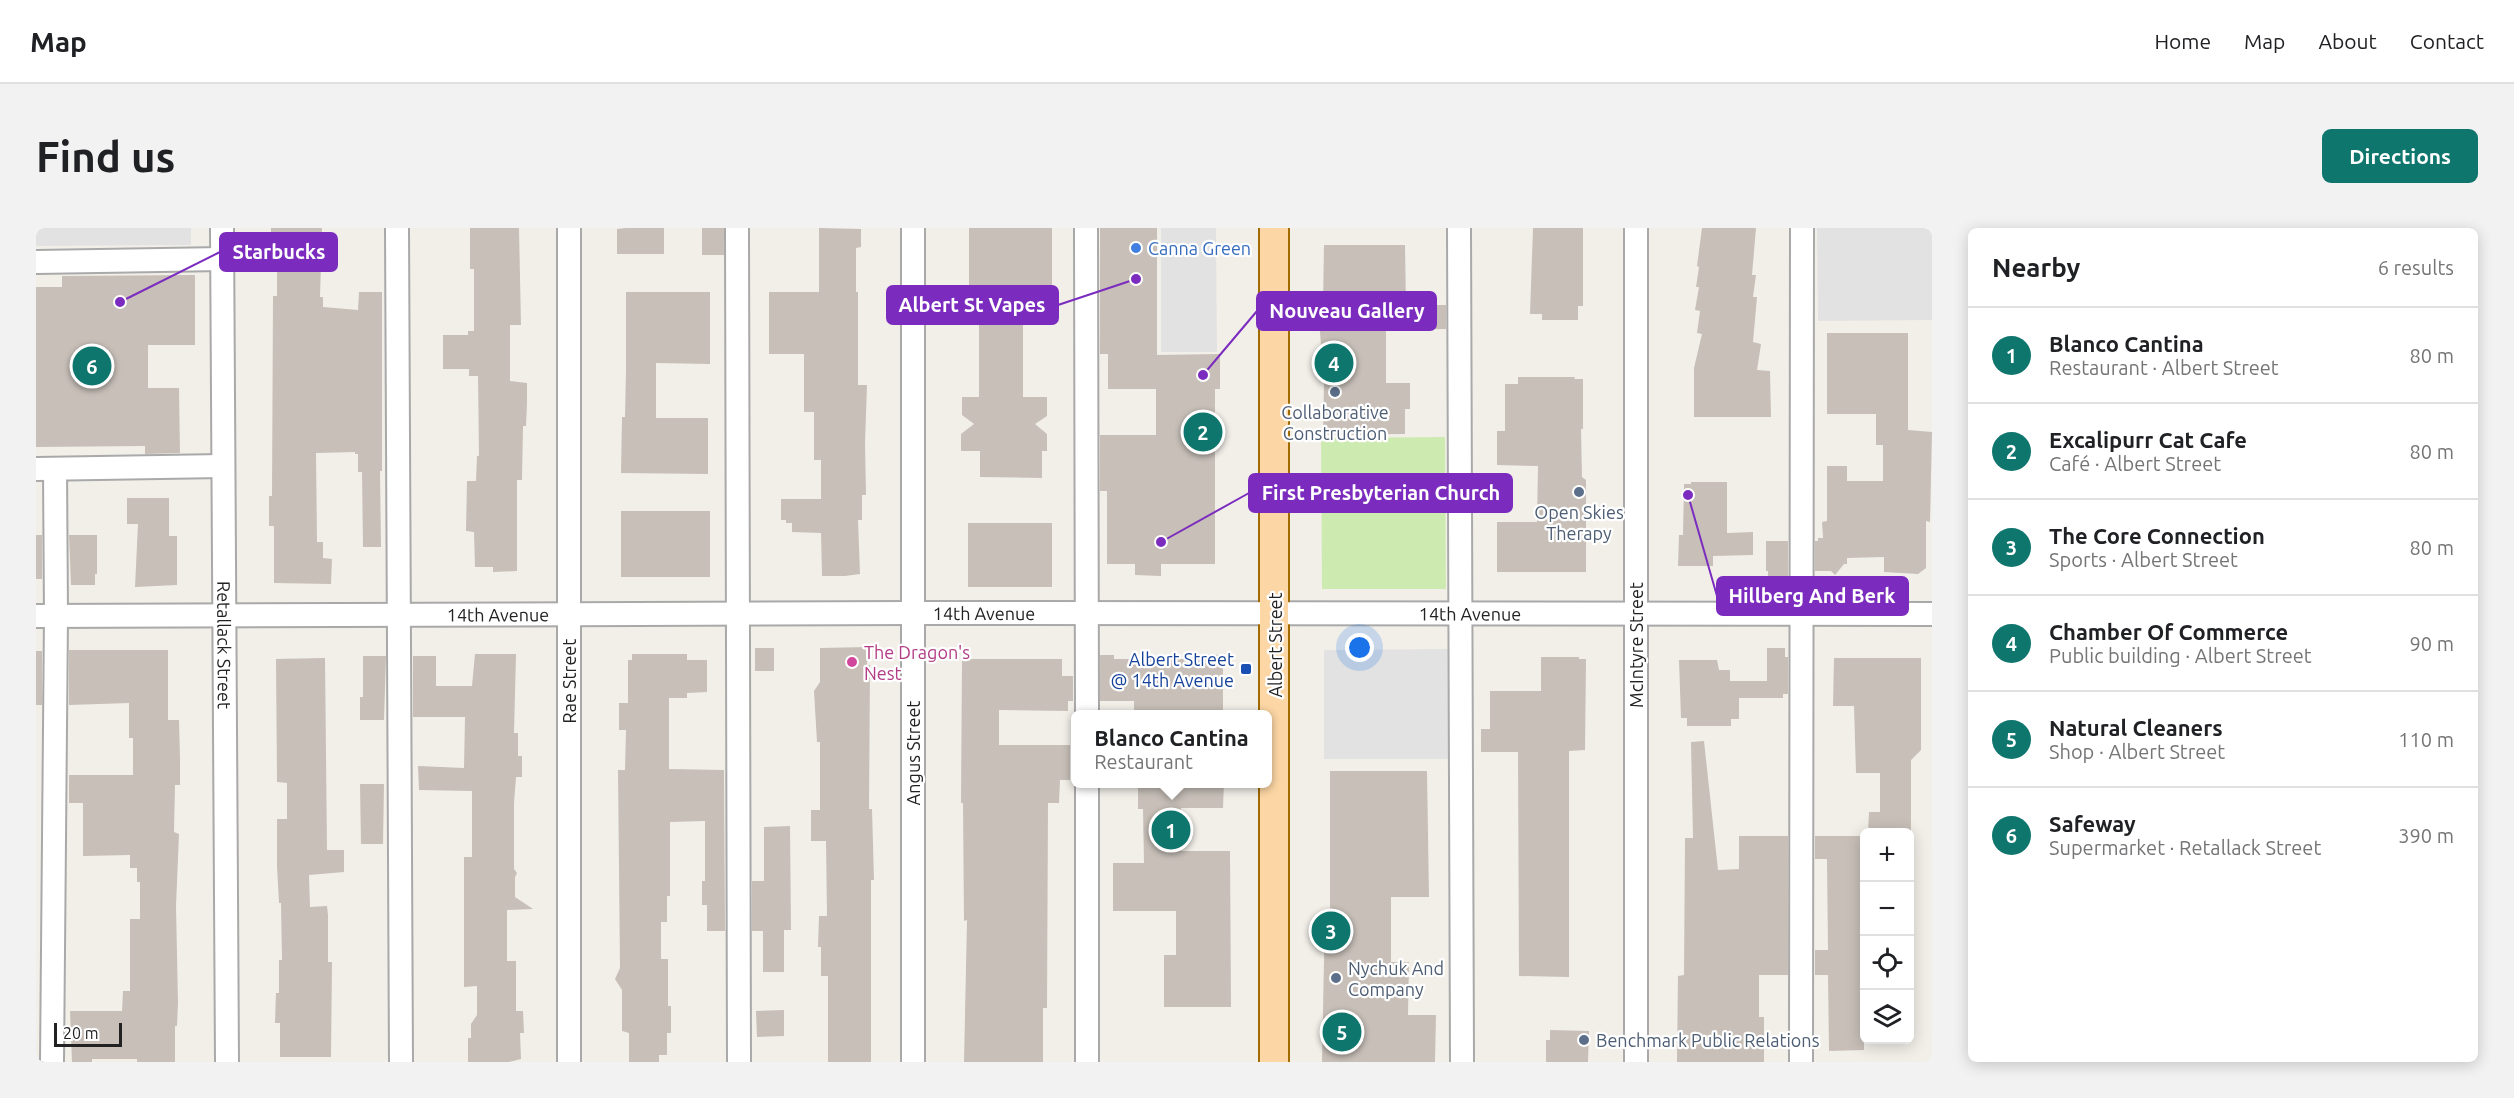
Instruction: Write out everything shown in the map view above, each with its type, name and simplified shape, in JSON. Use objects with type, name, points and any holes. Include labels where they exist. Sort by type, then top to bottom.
[{"type":"main road","name":"Albert Street","points":[[1274,228],[1274,1062]]},
{"type":"street","name":"Retallack Street","points":[[222,228],[227,1062]]},
{"type":"street","points":[[397,228],[401,1062]]},
{"type":"street","name":"Rae Street","points":[[569,228],[569,1062]]},
{"type":"street","points":[[737,228],[739,1062]]},
{"type":"street","name":"Angus Street","points":[[913,228],[913,1062]]},
{"type":"street","points":[[1086,228],[1087,710]]},
{"type":"street","points":[[1459,228],[1462,1062]]},
{"type":"street","name":"McIntyre Street","points":[[1636,228],[1636,1062]]},
{"type":"street","points":[[1801,1062],[1802,228]]},
{"type":"street","points":[[36,262],[223,259]]},
{"type":"street","points":[[52,1062],[45,469],[224,466]]},
{"type":"street","name":"14th Avenue","points":[[46,616],[913,613],[1932,614]]},
{"type":"street","points":[[1087,788],[1087,1062]]},
{"type":"green space","points":[[1445,437],[1446,589],[1322,589],[1321,438]]},
{"type":"shaded area","points":[[36,228],[191,228],[191,245],[36,246]]},
{"type":"shaded area","points":[[1161,228],[1216,228],[1217,352],[1161,352]]},
{"type":"shaded area","points":[[1817,228],[1932,228],[1932,320],[1818,321]]},
{"type":"shaded area","points":[[1454,649],[1454,759],[1324,759],[1324,650]]},
{"type":"building","points":[[271,228],[322,228],[320,297],[323,297],[323,307],[358,310],[359,292],[382,292],[381,547],[363,547],[362,472],[358,472],[358,454],[355,452],[316,453],[317,542],[323,542],[323,558],[332,559],[331,584],[274,583],[274,526],[269,526],[269,496],[272,496],[273,296],[277,296],[277,253],[271,253]]},
{"type":"building","points":[[470,228],[519,228],[521,325],[510,325],[510,381],[527,383],[527,403],[526,426],[523,426],[522,480],[517,480],[517,571],[493,572],[493,567],[475,567],[474,532],[466,531],[467,481],[476,481],[477,456],[479,456],[478,376],[469,376],[469,369],[443,369],[443,335],[468,335],[468,331],[474,331],[474,269],[470,269]]},
{"type":"building","points":[[664,228],[664,254],[617,254],[617,229]]},
{"type":"building","points":[[702,228],[724,228],[724,255],[702,255]]},
{"type":"building","points":[[819,228],[861,229],[861,247],[856,248],[856,292],[858,292],[858,385],[867,385],[866,495],[862,495],[862,520],[858,520],[860,574],[845,576],[822,576],[821,533],[792,532],[792,523],[781,520],[781,499],[821,499],[821,460],[814,460],[814,412],[804,412],[804,354],[769,354],[769,292],[819,292]]},
{"type":"building","points":[[969,228],[1052,228],[1052,307],[1023,307],[1023,397],[1047,397],[1047,416],[1035,424],[1047,434],[1047,451],[1042,451],[1042,478],[980,477],[980,451],[961,451],[961,434],[974,424],[962,415],[962,397],[979,397],[979,320],[969,320]]},
{"type":"building","points":[[1100,228],[1157,228],[1157,355],[1220,354],[1220,389],[1215,389],[1215,564],[1161,564],[1161,576],[1135,575],[1135,564],[1107,564],[1107,491],[1100,491],[1100,435],[1156,435],[1156,389],[1108,389],[1108,354],[1100,354]]},
{"type":"building","points":[[1533,228],[1583,228],[1583,306],[1578,306],[1578,320],[1542,320],[1542,314],[1530,314]]},
{"type":"building","points":[[1702,228],[1756,228],[1752,275],[1756,275],[1753,297],[1757,297],[1753,342],[1761,344],[1757,370],[1770,371],[1771,417],[1694,417],[1694,368],[1702,334],[1697,333],[1700,311],[1695,310],[1699,287],[1696,287],[1699,267],[1697,266]]},
{"type":"building","points":[[1324,245],[1405,245],[1406,305],[1446,305],[1446,329],[1386,330],[1386,383],[1410,383],[1410,409],[1405,409],[1405,434],[1323,435],[1324,383],[1318,307],[1323,307]]},
{"type":"building","points":[[195,275],[195,345],[148,345],[148,388],[179,388],[180,453],[145,454],[145,446],[36,447],[36,287],[62,287],[62,276]]},
{"type":"building","points":[[626,292],[710,292],[710,364],[656,363],[656,418],[708,418],[708,474],[621,473],[622,417],[625,417]]},
{"type":"building","points":[[1827,333],[1908,333],[1908,430],[1932,432],[1930,522],[1926,521],[1926,568],[1918,574],[1884,572],[1884,557],[1847,558],[1847,564],[1844,564],[1835,575],[1831,571],[1815,571],[1815,541],[1823,538],[1822,522],[1827,521],[1827,466],[1847,466],[1847,481],[1883,481],[1883,445],[1876,445],[1876,414],[1827,414]]},
{"type":"building","points":[[1518,377],[1583,379],[1583,429],[1581,429],[1582,477],[1586,480],[1586,572],[1497,572],[1497,522],[1537,522],[1538,466],[1497,465],[1497,431],[1505,431],[1505,384],[1518,384]]},
{"type":"building","points":[[1691,482],[1727,482],[1727,533],[1753,532],[1753,555],[1713,556],[1713,566],[1678,566],[1679,535],[1683,535],[1684,484],[1691,484]]},
{"type":"building","points":[[127,498],[169,498],[169,536],[177,536],[177,585],[135,587],[138,524],[127,524]]},
{"type":"building","points":[[621,511],[710,511],[710,577],[621,577]]},
{"type":"building","points":[[968,523],[1052,523],[1052,587],[968,587]]},
{"type":"building","points":[[36,535],[42,535],[42,579],[36,579]]},
{"type":"building","points":[[69,535],[97,535],[95,585],[71,585]]},
{"type":"building","points":[[1766,541],[1788,541],[1788,577],[1768,577]]},
{"type":"building","points":[[868,647],[867,665],[870,665],[869,809],[872,809],[874,880],[871,880],[871,1062],[828,1062],[828,976],[821,976],[821,947],[818,947],[819,916],[827,916],[826,841],[811,841],[811,810],[820,810],[820,742],[817,742],[814,691],[820,682],[820,648]]},
{"type":"building","points":[[755,648],[774,648],[774,671],[755,671]]},
{"type":"building","points":[[1767,648],[1785,648],[1785,657],[1788,657],[1788,694],[1783,694],[1783,698],[1739,698],[1739,719],[1731,719],[1731,726],[1687,726],[1687,718],[1681,718],[1679,660],[1717,660],[1719,670],[1730,670],[1730,681],[1767,681]]},
{"type":"building","points":[[69,650],[168,650],[168,720],[179,720],[180,759],[180,785],[175,785],[174,832],[179,834],[176,906],[178,1003],[177,1026],[175,1026],[175,1062],[92,1059],[92,1062],[72,1062],[70,1011],[122,1011],[123,991],[130,991],[130,919],[140,919],[140,882],[137,882],[137,868],[130,868],[130,855],[83,856],[83,803],[69,803],[69,775],[133,775],[133,738],[129,738],[129,703],[69,705]]},
{"type":"building","points":[[36,651],[42,651],[42,705],[36,705]]},
{"type":"building","points":[[475,654],[516,654],[514,733],[518,733],[518,756],[522,756],[522,777],[516,777],[514,803],[514,869],[517,873],[515,897],[533,909],[507,910],[507,961],[516,961],[516,1011],[523,1011],[524,1033],[520,1033],[521,1059],[509,1062],[468,1062],[468,1038],[471,1038],[471,1024],[477,1015],[477,986],[464,987],[464,857],[472,857],[472,791],[419,790],[418,766],[464,768],[465,717],[413,717],[413,656],[436,656],[436,686],[472,686]]},
{"type":"building","points":[[632,654],[687,654],[687,660],[707,660],[707,692],[687,693],[687,698],[669,698],[669,769],[724,770],[725,931],[707,931],[707,905],[702,905],[702,881],[705,881],[705,821],[670,822],[670,896],[667,896],[667,922],[661,922],[661,959],[668,959],[668,1006],[671,1006],[671,1033],[667,1033],[667,1055],[659,1055],[659,1062],[629,1062],[629,1033],[622,1031],[622,990],[615,979],[620,968],[618,770],[625,770],[626,730],[619,730],[619,703],[628,703],[628,660],[632,660]]},
{"type":"building","points":[[1183,654],[1223,655],[1223,710],[1134,710],[1134,701],[1100,701],[1100,655],[1114,655],[1114,659],[1183,659]]},
{"type":"building","points":[[363,656],[386,656],[384,720],[360,720],[360,697],[363,697]]},
{"type":"building","points":[[1541,657],[1586,659],[1585,750],[1569,751],[1569,977],[1519,976],[1518,752],[1481,752],[1481,729],[1490,729],[1490,691],[1541,691]]},
{"type":"building","points":[[325,658],[327,850],[344,850],[344,872],[309,875],[310,907],[327,906],[328,962],[332,962],[331,1057],[280,1057],[280,1023],[275,1023],[276,993],[279,993],[279,960],[282,960],[277,819],[287,819],[287,783],[277,782],[276,659]]},
{"type":"building","points":[[1834,658],[1921,658],[1921,750],[1911,760],[1911,828],[1868,828],[1869,812],[1880,812],[1880,773],[1856,773],[1854,706],[1833,706]]},
{"type":"building","points":[[962,659],[1062,659],[1062,676],[1073,676],[1073,701],[1068,701],[1068,711],[999,710],[999,745],[1070,745],[1070,780],[1060,780],[1059,803],[1048,803],[1047,1008],[1043,1008],[1043,1062],[964,1062],[967,920],[964,921],[963,803],[961,803]]},
{"type":"building","points":[[1704,741],[1718,870],[1739,869],[1739,836],[1788,836],[1788,975],[1759,975],[1759,1017],[1764,1017],[1764,1062],[1677,1062],[1678,976],[1684,975],[1685,838],[1693,838],[1691,742]]},
{"type":"building","points":[[1330,771],[1427,771],[1429,897],[1391,897],[1391,962],[1409,962],[1408,1015],[1436,1015],[1435,1062],[1322,1062],[1325,911],[1330,911]]},
{"type":"building","points":[[360,784],[384,784],[383,844],[361,844]]},
{"type":"building","points":[[1138,788],[1224,788],[1223,808],[1181,808],[1181,851],[1230,851],[1231,1007],[1164,1007],[1164,955],[1176,955],[1176,911],[1113,911],[1113,863],[1144,863],[1143,809],[1138,809]]},
{"type":"building","points":[[790,826],[791,930],[784,930],[784,972],[763,972],[763,931],[752,931],[752,881],[764,881],[764,827]]},
{"type":"building","points":[[1815,836],[1860,836],[1860,1044],[1864,1044],[1864,1050],[1829,1051],[1828,975],[1815,975],[1815,950],[1828,950],[1827,859],[1815,859]]},
{"type":"building","points":[[784,1010],[784,1036],[757,1037],[756,1011]]},
{"type":"building","points":[[1550,1030],[1589,1031],[1588,1062],[1546,1062],[1546,1040],[1550,1040]]},
{"type":"place","name":"Canna Green","points":[[1136,248]]},
{"type":"place","name":"Albert St Vapes","points":[[1136,279]]},
{"type":"place","name":"Starbucks","points":[[120,302]]},
{"type":"place","name":"Chamber Of Commerce","points":[[1334,363]]},
{"type":"place","name":"Safeway","points":[[92,366]]},
{"type":"place","name":"Nouveau Gallery","points":[[1203,375]]},
{"type":"place","name":"Collaborative Construction","points":[[1335,392]]},
{"type":"place","name":"Excalipurr Cat Cafe","points":[[1203,432]]},
{"type":"place","name":"Open Skies Therapy","points":[[1579,492]]},
{"type":"place","name":"Hillberg And Berk","points":[[1688,495]]},
{"type":"place","name":"First Presbyterian Church","points":[[1161,542]]},
{"type":"place","name":"The Dragon's Nest","points":[[852,662]]},
{"type":"place","name":"Albert Street @ 14th Avenue","points":[[1246,669]]},
{"type":"place","name":"Blanco Cantina","points":[[1171,830]]},
{"type":"place","name":"The Core Connection","points":[[1331,931]]},
{"type":"place","name":"Nychuk And Company","points":[[1336,978]]},
{"type":"place","name":"Natural Cleaners","points":[[1342,1032]]},
{"type":"place","name":"Benchmark Public Relations","points":[[1584,1040]]}]
